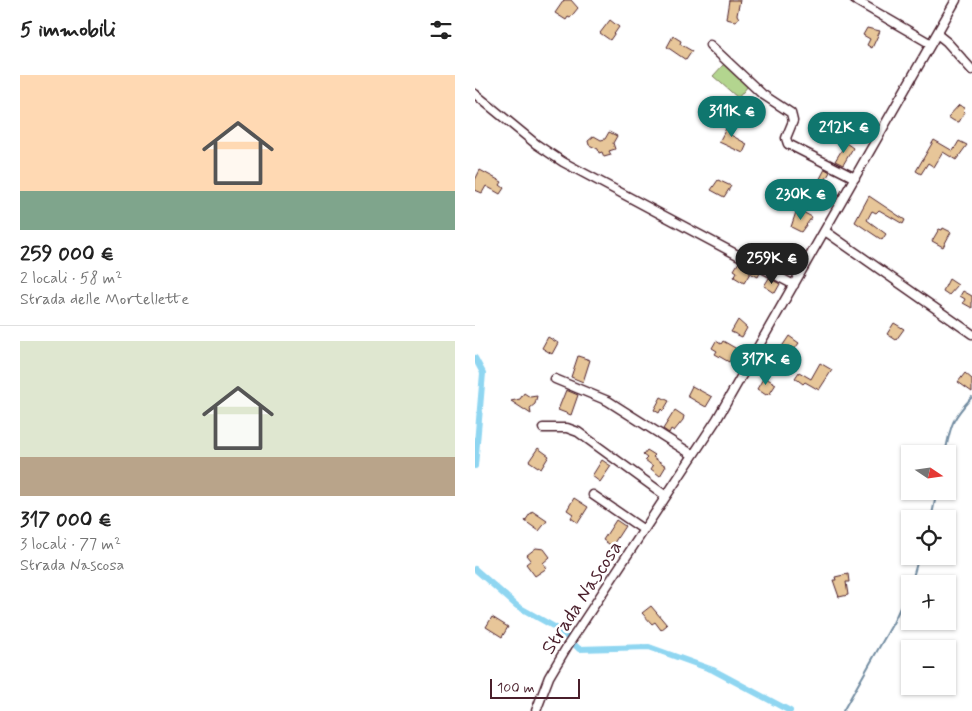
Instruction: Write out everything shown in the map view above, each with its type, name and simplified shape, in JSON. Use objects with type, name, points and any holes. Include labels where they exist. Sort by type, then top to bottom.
[{"type":"street","points":[[855,0],[931,44]]},
{"type":"street","name":"Strada Nascosa","points":[[536,711],[547,682],[568,645],[717,419],[956,0]]},
{"type":"street","points":[[937,34],[949,44],[972,70]]},
{"type":"street","points":[[710,45],[762,94],[791,113],[793,121],[786,138],[788,144],[855,178]]},
{"type":"street","points":[[475,94],[536,144],[563,162],[794,285]]},
{"type":"street","points":[[825,231],[972,334]]},
{"type":"street","points":[[555,379],[611,403],[693,455]]},
{"type":"street","points":[[543,428],[567,428],[578,432],[666,496]]},
{"type":"street","name":"Strada Nascosa","points":[[593,494],[643,530]]},
{"type":"green space","points":[[724,64],[748,86],[738,98],[713,76]]},
{"type":"building","points":[[564,0],[571,0],[578,8],[566,20],[555,13]]},
{"type":"building","points":[[729,0],[740,0],[737,15],[739,18],[735,21],[726,19]]},
{"type":"building","points":[[610,20],[619,27],[610,40],[600,33]]},
{"type":"building","points":[[867,28],[880,31],[872,48],[867,45],[870,39],[863,35]]},
{"type":"building","points":[[673,36],[681,41],[680,44],[692,51],[686,60],[667,47]]},
{"type":"building","points":[[959,105],[965,108],[963,110],[965,112],[959,122],[948,117]]},
{"type":"building","points":[[732,117],[738,120],[729,134],[747,144],[743,153],[719,142]]},
{"type":"building","points":[[609,132],[617,136],[613,143],[615,149],[609,151],[611,155],[604,157],[602,152],[599,153],[598,149],[589,145],[588,141],[594,136],[601,140],[605,139]]},
{"type":"building","points":[[934,140],[953,151],[959,141],[967,145],[956,160],[943,152],[934,167],[928,163],[921,174],[916,171]]},
{"type":"building","points":[[846,143],[853,148],[843,165],[835,161]]},
{"type":"building","points":[[825,169],[830,172],[823,184],[829,188],[821,202],[811,196]]},
{"type":"building","points":[[480,170],[502,182],[500,185],[504,188],[500,194],[486,186],[482,193],[475,190],[475,180]]},
{"type":"building","points":[[718,180],[731,186],[724,197],[711,190]]},
{"type":"building","points":[[869,196],[905,220],[903,224],[879,210],[876,213],[872,211],[867,220],[886,234],[882,240],[855,222]]},
{"type":"building","points":[[797,209],[812,217],[801,232],[791,227]]},
{"type":"building","points":[[943,228],[951,232],[943,247],[932,241],[939,229],[942,230]]},
{"type":"building","points":[[785,245],[796,251],[789,263],[775,256],[780,247],[784,248]]},
{"type":"building","points":[[739,262],[760,273],[758,277],[750,273],[744,283],[734,277],[737,272],[734,270]]},
{"type":"building","points":[[769,278],[780,284],[775,293],[764,286]]},
{"type":"building","points":[[949,279],[958,285],[949,295],[943,291]]},
{"type":"building","points":[[963,291],[972,296],[972,308],[963,303],[965,299],[960,296]]},
{"type":"building","points":[[738,320],[747,328],[742,337],[731,332]]},
{"type":"building","points":[[894,323],[904,329],[896,340],[887,334]]},
{"type":"building","points":[[789,336],[799,343],[794,350],[797,352],[787,368],[776,361],[779,355],[777,354]]},
{"type":"building","points":[[548,337],[558,343],[552,354],[542,348]]},
{"type":"building","points":[[716,341],[721,344],[723,341],[737,349],[729,362],[715,354],[717,351],[712,348]]},
{"type":"building","points":[[578,356],[590,360],[583,382],[571,377]]},
{"type":"building","points":[[820,363],[832,370],[819,390],[805,382],[803,384],[795,378],[799,372],[811,379]]},
{"type":"building","points":[[965,373],[972,379],[972,392],[958,382]]},
{"type":"building","points":[[764,377],[776,384],[769,395],[757,389]]},
{"type":"building","points":[[692,386],[712,397],[706,407],[687,396]]},
{"type":"building","points":[[566,390],[578,395],[571,415],[558,410]]},
{"type":"building","points":[[524,393],[530,397],[537,396],[535,404],[530,408],[531,414],[511,401],[520,399]]},
{"type":"building","points":[[661,397],[669,401],[663,411],[661,409],[659,413],[654,410]]},
{"type":"building","points":[[675,410],[684,416],[683,420],[674,431],[671,429],[669,433],[663,429]]},
{"type":"building","points":[[538,448],[549,456],[541,469],[529,461]]},
{"type":"building","points":[[647,450],[666,466],[660,476],[651,469],[653,466],[645,460],[647,458],[643,455]]},
{"type":"building","points":[[602,460],[611,466],[600,482],[592,476]]},
{"type":"building","points":[[574,498],[588,507],[578,523],[571,518],[573,514],[567,510]]},
{"type":"building","points":[[532,511],[547,521],[539,531],[525,521]]},
{"type":"building","points":[[616,520],[625,526],[612,546],[603,540]]},
{"type":"building","points":[[536,548],[544,549],[550,557],[543,563],[547,568],[535,576],[526,564],[531,560],[527,555]]},
{"type":"building","points":[[848,574],[849,582],[846,582],[848,595],[839,597],[833,580],[836,580],[835,577]]},
{"type":"building","points":[[651,606],[667,625],[661,630],[655,622],[652,624],[642,613]]},
{"type":"building","points":[[492,617],[508,627],[502,637],[486,627]]},
{"type":"waterway","points":[[475,358],[483,373],[475,466]]},
{"type":"waterway","points":[[947,445],[956,417],[972,397]]},
{"type":"waterway","points":[[933,510],[935,500]]},
{"type":"waterway","points":[[914,575],[916,565]]},
{"type":"waterway","points":[[475,569],[517,606],[560,630],[579,649],[649,647],[713,670],[790,711]]},
{"type":"waterway","points":[[843,711],[901,606]]}]
